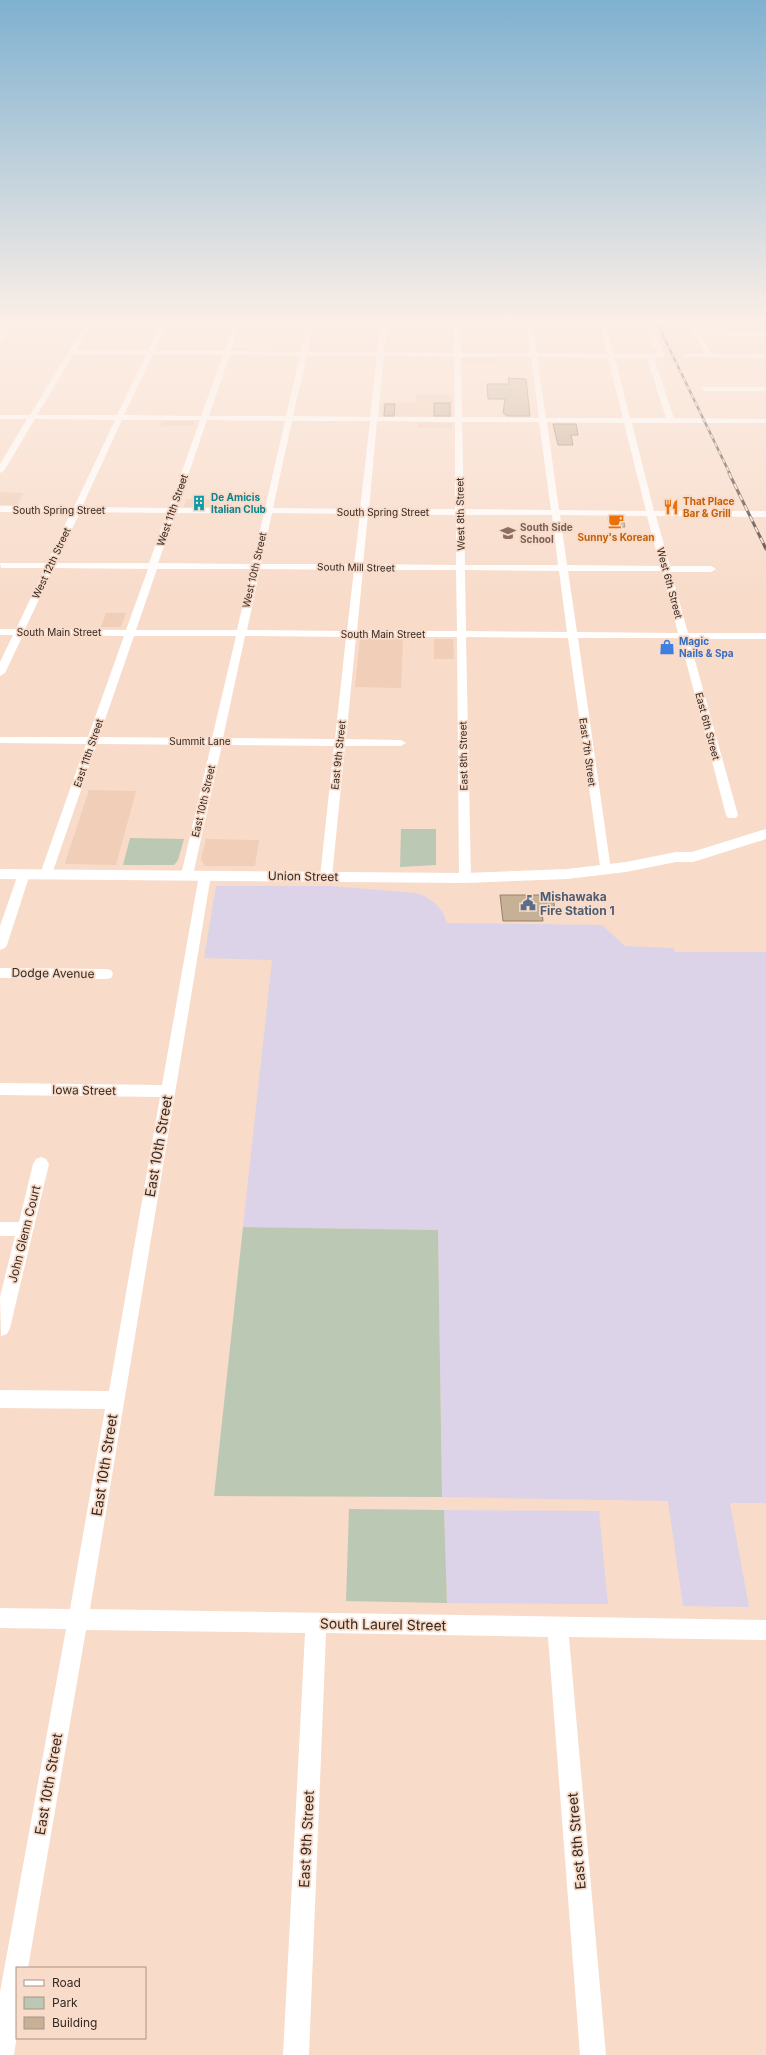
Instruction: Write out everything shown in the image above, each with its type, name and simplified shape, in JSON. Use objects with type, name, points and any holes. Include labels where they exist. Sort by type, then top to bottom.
[{"type":"main road","points":[[676,857],[686,848],[766,823]]},
{"type":"main road","name":"Union Street","points":[[0,874],[465,878],[535,876],[605,870],[676,857],[693,857],[766,834]]},
{"type":"street","points":[[0,417],[766,421]]},
{"type":"street","name":"East 9th Street","points":[[326,877],[374,417]]},
{"type":"street","name":"West 8th Street","points":[[459,417],[459,512],[462,635]]},
{"type":"street","name":"East 7th Street","points":[[543,417],[562,568],[605,870]]},
{"type":"street","name":"West 6th Street","points":[[627,417],[684,636]]},
{"type":"street","points":[[670,417],[671,421]]},
{"type":"street","points":[[0,471],[32,418]]},
{"type":"street","name":"West 12th Street","points":[[0,673],[118,418]]},
{"type":"street","name":"West 11th Street","points":[[130,632],[203,419]]},
{"type":"street","name":"West 10th Street","points":[[240,633],[289,419]]},
{"type":"street","name":"South Spring Street","points":[[0,509],[766,514]]},
{"type":"street","name":"South Mill Street","points":[[1,565],[711,569]]},
{"type":"street","name":"South Main Street","points":[[0,632],[766,636]]},
{"type":"street","name":"East 11th Street","points":[[46,874],[130,632]]},
{"type":"street","name":"East 10th Street","points":[[16,1967],[168,1091],[196,875],[217,741],[240,633]]},
{"type":"street","name":"East 8th Street","points":[[462,635],[465,878]]},
{"type":"street","name":"East 6th Street","points":[[684,636],[732,815]]},
{"type":"street","name":"Summit Lane","points":[[0,740],[401,743]]},
{"type":"street","points":[[0,945],[24,874]]},
{"type":"street","name":"Dodge Avenue","points":[[0,973],[106,974]]},
{"type":"street","name":"Iowa Street","points":[[0,1089],[168,1091]]},
{"type":"street","name":"John Glenn Court","points":[[1,1328],[41,1164]]},
{"type":"street","points":[[0,1229],[25,1230]]},
{"type":"street","points":[[0,1399],[115,1400]]},
{"type":"street","name":"South Laurel Street","points":[[0,1618],[558,1628],[766,1630]]},
{"type":"street","name":"East 9th Street","points":[[296,2055],[316,1623]]},
{"type":"street","name":"East 8th Street","points":[[558,1628],[593,2055]]},
{"type":"street","name":"East 10th Street","points":[[1,2055],[16,1969]]},
{"type":"shaded area","points":[[162,421],[194,421],[193,426],[160,426]]},
{"type":"shaded area","points":[[418,423],[452,423],[452,428],[418,428]]},
{"type":"shaded area","points":[[0,492],[24,493],[17,505],[0,505]]},
{"type":"shaded area","points":[[186,499],[221,499],[219,507],[184,507]]},
{"type":"shaded area","points":[[106,613],[126,613],[121,627],[101,627]]},
{"type":"shaded area","points":[[360,638],[403,639],[401,688],[355,687]]},
{"type":"shaded area","points":[[434,639],[453,639],[454,659],[434,659]]},
{"type":"shaded area","points":[[89,790],[136,791],[116,865],[65,863]]},
{"type":"shaded area","points":[[206,839],[259,840],[255,866],[205,866],[201,859]]},
{"type":"shaded area","points":[[216,886],[330,886],[415,893],[424,896],[436,904],[443,913],[447,923],[602,925],[625,946],[673,948],[675,952],[766,952],[766,1503],[730,1503],[749,1607],[683,1606],[668,1501],[442,1497],[438,1230],[243,1227],[272,960],[204,958]]},
{"type":"shaded area","points":[[444,1510],[599,1511],[608,1604],[447,1603]]},
{"type":"green space","points":[[401,829],[436,829],[436,865],[400,867]]},
{"type":"green space","points":[[130,838],[184,839],[178,860],[174,865],[123,865]]},
{"type":"green space","points":[[243,1227],[438,1230],[442,1497],[214,1496]]},
{"type":"green space","points":[[349,1509],[444,1510],[447,1603],[346,1601]]},
{"type":"building","points":[[553,424],[576,424],[578,435],[571,435],[573,445],[558,445]]},
{"type":"building","name":"Sunny's Korean","points":[[623,517],[625,527],[610,527],[608,518]]},
{"type":"building","name":"Mishawaka Fire Station 1","points":[[500,895],[553,895],[555,912],[542,912],[543,921],[503,921]]},
{"type":"railway","points":[[702,417],[730,474]]},
{"type":"railway","points":[[729,473],[766,549]]},
{"type":"place","name":"De Amicis Italian Club","points":[[199,503]]},
{"type":"place","name":"That Place Bar & Grill","points":[[671,507]]},
{"type":"place","name":"Sunny's Korean","points":[[616,521]]},
{"type":"place","name":"South Side School","points":[[508,533]]},
{"type":"place","name":"Magic Nails & Spa","points":[[667,647]]},
{"type":"place","name":"Mishawaka Fire Station 1","points":[[528,903]]}]
